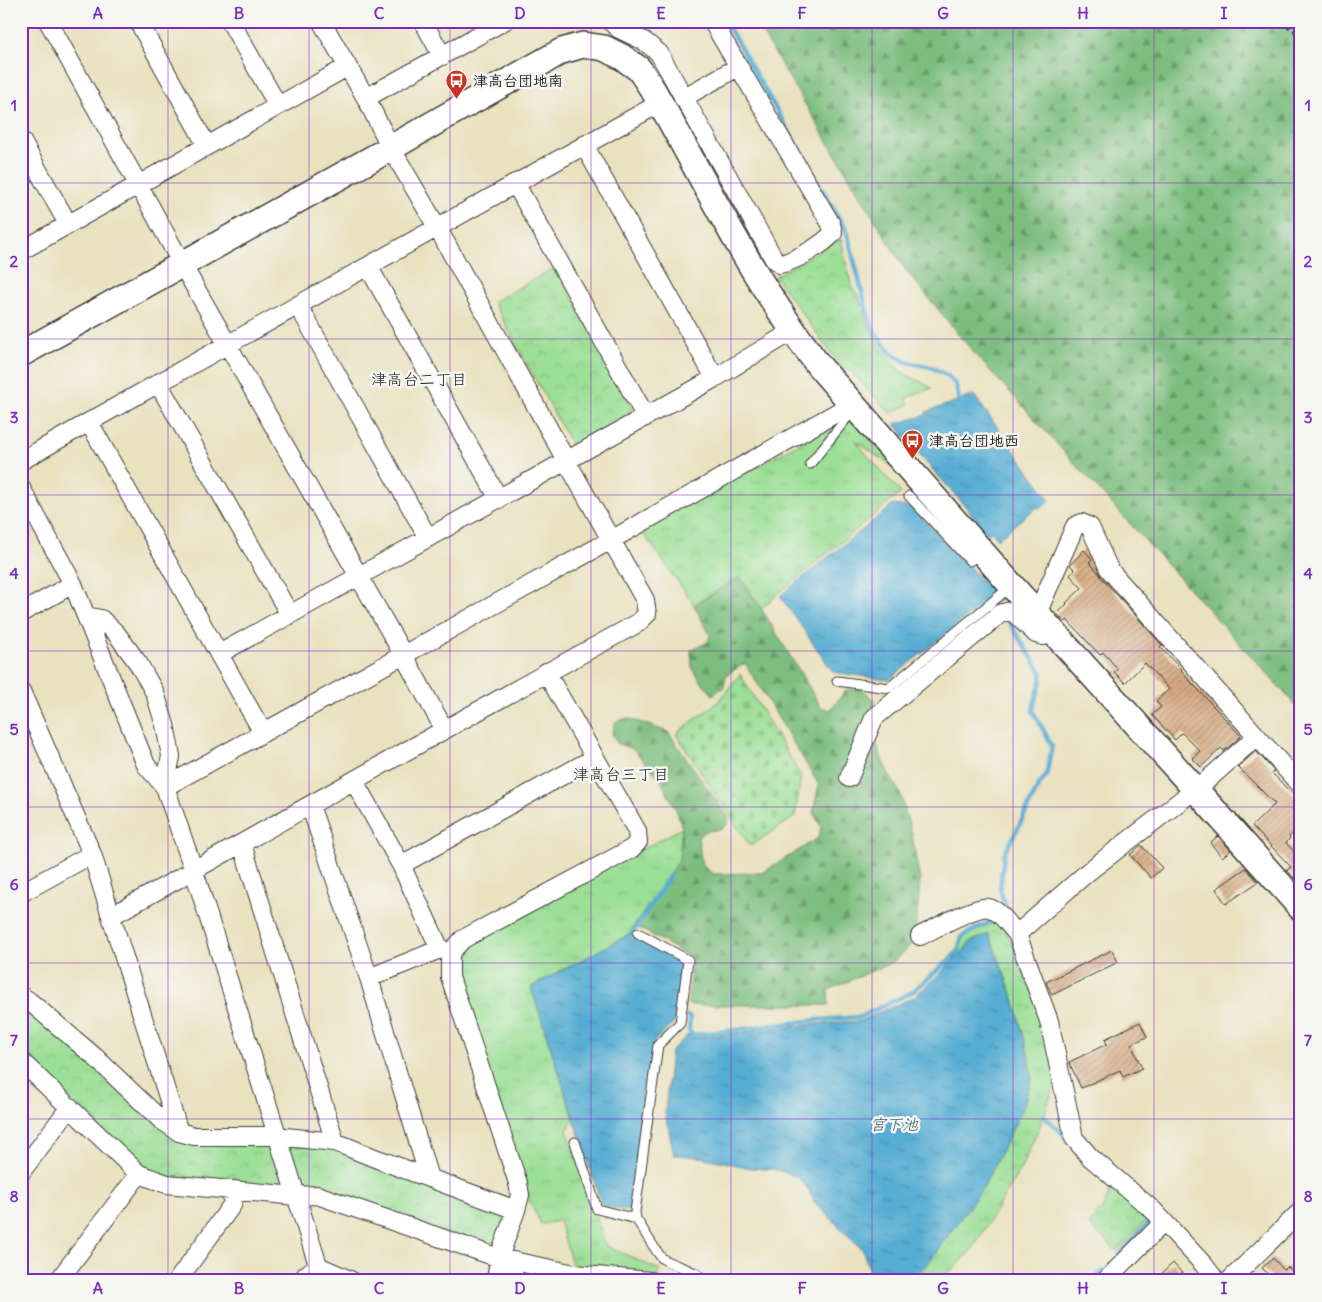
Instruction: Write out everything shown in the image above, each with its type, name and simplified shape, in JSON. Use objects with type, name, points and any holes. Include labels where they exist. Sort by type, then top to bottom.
[{"type":"street","points":[[48,21],[182,264],[444,729]]},
{"type":"street","points":[[138,21],[207,146]]},
{"type":"street","points":[[230,21],[278,106]]},
{"type":"street","points":[[111,916],[546,672],[638,623],[647,614],[645,600],[391,148],[366,98],[321,21]]},
{"type":"street","points":[[423,21],[442,56]]},
{"type":"street","points":[[366,98],[504,21]]},
{"type":"street","points":[[610,21],[619,29],[644,42],[659,53],[672,101],[733,234],[765,289],[819,366],[1012,586],[1301,908]]},
{"type":"street","points":[[21,354],[562,51],[584,45],[604,48],[622,56],[672,101],[774,259],[780,264],[788,263],[826,241],[834,233],[831,224],[712,21]]},
{"type":"street","points":[[21,251],[347,67]]},
{"type":"street","points":[[21,461],[584,145],[738,67]]},
{"type":"street","points":[[21,140],[68,224]]},
{"type":"street","points":[[584,145],[715,378]]},
{"type":"street","points":[[515,183],[646,417]]},
{"type":"street","points":[[368,266],[499,499]]},
{"type":"street","points":[[298,305],[428,538]]},
{"type":"street","points":[[219,654],[646,417],[793,331]]},
{"type":"street","points":[[158,383],[290,615]]},
{"type":"street","points":[[165,787],[404,656],[852,404]]},
{"type":"street","points":[[89,422],[263,733]]},
{"type":"street","points":[[21,488],[73,584],[146,765],[165,787],[194,871],[320,1274]]},
{"type":"street","points":[[849,778],[874,718],[1001,613],[1012,611],[1036,634],[1044,636],[1045,622],[1075,526],[1082,523],[1090,527],[1114,576],[1301,786]]},
{"type":"street","points":[[21,613],[73,584]]},
{"type":"street","points":[[86,616],[100,619],[116,633],[138,662],[155,693],[171,756],[165,787]]},
{"type":"street","points":[[369,978],[445,951],[463,939],[631,849],[638,842],[637,831],[546,672]]},
{"type":"street","points":[[21,691],[92,854],[179,1132]]},
{"type":"street","points":[[1020,931],[1089,871],[1196,790],[1256,737]]},
{"type":"street","points":[[401,865],[594,758]]},
{"type":"street","points":[[354,781],[401,865],[445,951],[450,977],[518,1183],[520,1195],[499,1258],[496,1281]]},
{"type":"street","points":[[310,805],[369,978],[429,1178]]},
{"type":"street","points":[[242,844],[335,1142]]},
{"type":"street","points":[[21,893],[92,854]]},
{"type":"street","points":[[920,936],[982,907],[991,908],[1020,931],[1049,1021],[1074,1138],[1090,1158],[1170,1227],[1216,1281]]},
{"type":"street","points":[[21,996],[30,1000],[95,1057],[161,1120],[179,1132],[194,1136],[276,1136],[335,1142],[516,1210]]},
{"type":"street","points":[[21,1061],[139,1174],[167,1184],[296,1196],[318,1195],[499,1258],[575,1274],[650,1281]]},
{"type":"street","points":[[21,1172],[70,1107]]},
{"type":"street","points":[[58,1281],[139,1174]]},
{"type":"street","points":[[177,1281],[232,1205],[234,1190]]},
{"type":"street","points":[[1229,1281],[1301,1211]]},
{"type":"street","points":[[1105,1281],[1159,1217]]},
{"type":"street","points":[[499,1258],[517,1281]]},
{"type":"street","points":[[302,1281],[306,1275],[320,1274],[352,1281]]},
{"type":"lane","points":[[810,464],[846,418],[852,404]]},
{"type":"lane","points":[[909,496],[970,561],[982,550]]},
{"type":"lane","points":[[837,682],[889,688],[1012,586]]},
{"type":"lane","points":[[638,933],[688,960],[680,1023],[658,1045],[635,1212],[636,1218],[661,1258],[702,1276],[705,1281]]},
{"type":"lane","points":[[575,1142],[597,1209],[636,1218]]},
{"type":"path","points":[[1280,21],[1301,36]]},
{"type":"green space","points":[[755,21],[1301,21],[1301,711],[974,353],[904,268]]},
{"type":"green space","points":[[841,239],[852,289],[858,294],[866,321],[880,347],[900,371],[932,388],[906,398],[909,405],[890,413],[850,370],[844,371],[775,276]]},
{"type":"green space","points":[[556,267],[632,408],[628,417],[576,446],[571,444],[493,302]]},
{"type":"green space","points":[[850,420],[905,476],[855,440],[901,493],[761,608],[740,578],[694,605],[641,530],[838,422],[814,466]]},
{"type":"green space","points":[[740,577],[821,707],[830,710],[846,690],[862,689],[874,700],[875,740],[884,765],[900,793],[912,835],[920,881],[915,941],[893,962],[828,990],[829,1005],[688,1005],[692,958],[639,928],[628,935],[679,860],[682,828],[678,814],[660,779],[633,749],[618,744],[612,734],[615,722],[627,718],[668,732],[728,817],[728,823],[722,829],[706,831],[698,837],[702,865],[713,874],[762,873],[818,838],[821,827],[813,812],[819,785],[745,663],[726,675],[724,687],[713,695],[692,667],[691,650],[708,642],[710,635],[694,605]]},
{"type":"green space","points":[[740,674],[801,776],[795,817],[750,846],[676,734],[718,702]]},
{"type":"green space","points":[[682,828],[679,860],[628,935],[531,987],[574,1119],[567,1130],[606,1246],[660,1270],[656,1279],[573,1267],[559,1221],[541,1224],[528,1198],[461,984],[464,959],[475,938]]},
{"type":"green space","points":[[992,923],[1000,924],[1010,938],[1045,1022],[1056,1079],[1044,1116],[1022,1166],[974,1247],[959,1264],[938,1281],[905,1281],[916,1274],[1022,1110],[1031,1080],[1030,1062],[1014,999],[989,934],[970,942],[960,955],[954,959],[964,937]]},
{"type":"green space","points":[[21,1001],[158,1124],[266,1141],[272,1145],[285,1182],[280,1186],[170,1180],[143,1168],[21,1055]]},
{"type":"green space","points":[[287,1146],[335,1146],[504,1210],[507,1217],[497,1247],[491,1248],[306,1191],[298,1183]]},
{"type":"green space","points":[[1109,1185],[1147,1219],[1117,1251],[1089,1225],[1102,1209],[1108,1197]]},
{"type":"water","points":[[974,395],[1050,500],[1039,509],[1037,507],[997,539],[992,532],[987,534],[895,424],[926,415],[926,412]]},
{"type":"water","points":[[893,505],[913,508],[995,594],[889,680],[833,672],[780,596]]},
{"type":"water","name":"宮下池","points":[[989,934],[1014,999],[1030,1062],[1031,1080],[1022,1110],[984,1186],[928,1263],[916,1274],[905,1281],[875,1281],[862,1249],[814,1202],[808,1189],[798,1177],[778,1170],[751,1168],[700,1157],[674,1155],[665,1113],[671,1051],[689,1034],[693,1038],[814,1024],[860,1021],[914,997],[960,955],[970,942]]},
{"type":"water","points":[[628,935],[683,962],[674,1023],[655,1041],[629,1211],[602,1206],[531,987]]},
{"type":"building","points":[[1084,550],[1092,559],[1089,562],[1162,645],[1160,647],[1241,736],[1224,751],[1221,748],[1201,767],[1192,758],[1200,751],[1182,733],[1175,740],[1152,715],[1161,707],[1156,701],[1169,689],[1145,663],[1125,683],[1114,672],[1118,669],[1103,652],[1100,655],[1067,620],[1065,622],[1057,614],[1082,588],[1070,575],[1075,570],[1070,565]]},
{"type":"building","points":[[1256,751],[1274,771],[1272,773],[1301,803],[1301,826],[1289,837],[1286,843],[1301,857],[1301,886],[1287,870],[1291,867],[1252,826],[1275,804],[1238,767]]},
{"type":"building","points":[[1218,836],[1231,850],[1222,857],[1210,843]]},
{"type":"building","points":[[1141,845],[1162,868],[1151,878],[1130,855]]},
{"type":"building","points":[[1246,868],[1258,882],[1226,904],[1216,889]]},
{"type":"building","points":[[1112,950],[1118,962],[1052,995],[1046,982]]},
{"type":"building","points":[[1140,1022],[1147,1037],[1131,1044],[1142,1068],[1123,1077],[1120,1070],[1081,1088],[1069,1062],[1107,1044],[1105,1039]]},
{"type":"building","points":[[1273,1258],[1284,1270],[1288,1267],[1301,1281],[1273,1281],[1262,1268]]},
{"type":"building","points":[[1173,1263],[1189,1281],[1154,1281]]},
{"type":"waterway","points":[[725,21],[847,232],[869,319],[878,337],[890,352],[906,362],[931,367],[948,376],[956,385],[960,405]]},
{"type":"waterway","points":[[1007,912],[1000,889],[1004,854],[1039,785],[1046,776],[1052,746],[1033,711],[1041,681],[1041,672],[1008,620]]},
{"type":"waterway","points":[[629,939],[670,875]]},
{"type":"waterway","points":[[687,1016],[690,1017],[689,1031],[693,1035],[816,1020],[860,1017],[912,992],[958,951],[962,936],[997,918]]},
{"type":"waterway","points":[[1044,1116],[1067,1140]]},
{"type":"waterway","points":[[1119,1255],[1151,1220]]},
{"type":"waterway","points":[[1093,1281],[1103,1271]]},
{"type":"place","name":"津高台団地南","points":[[457,99]]},
{"type":"place","name":"津高台団地西","points":[[913,459]]},
{"type":"district","name":"津高台二丁目","points":[[419,379]]},
{"type":"district","name":"津高台三丁目","points":[[621,774]]}]
